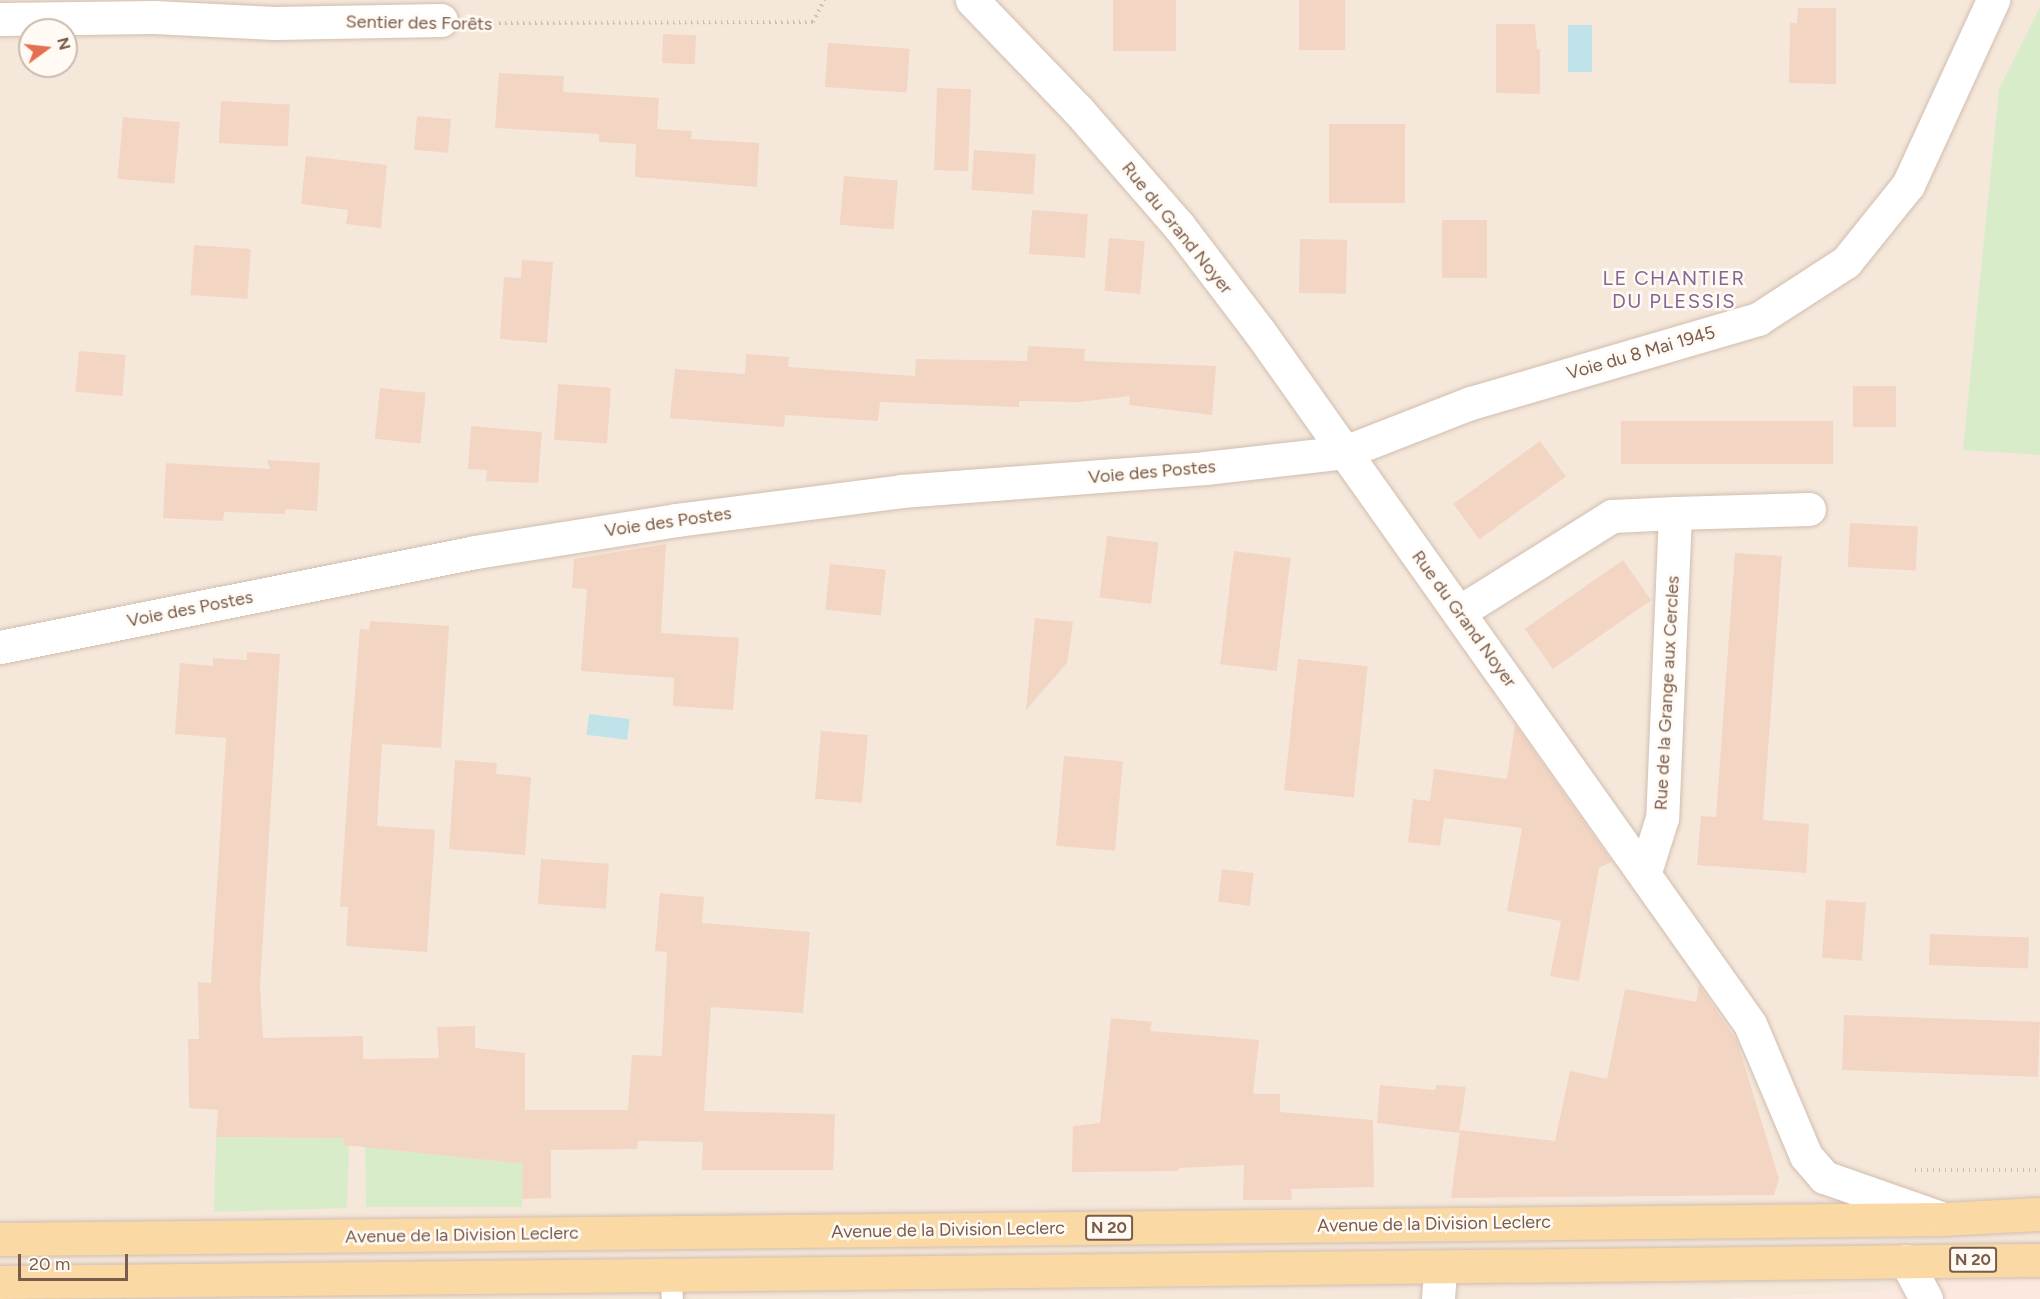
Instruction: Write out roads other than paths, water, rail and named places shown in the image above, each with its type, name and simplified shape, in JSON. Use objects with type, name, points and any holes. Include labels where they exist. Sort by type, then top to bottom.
[{"type":"main road","name":"Avenue de la Division Leclerc","points":[[0,1239],[1943,1219],[2040,1214]]},
{"type":"main road","name":"N 20","points":[[0,1282],[671,1288],[1439,1284],[1906,1261],[2040,1260]]},
{"type":"street","name":"Rue du Grand Noyer","points":[[972,0],[1078,111],[1179,226],[1345,452],[1645,872],[1749,1024],[1806,1156],[1824,1177],[1943,1219]]},
{"type":"street","name":"Voie du 8 Mai 1945","points":[[1345,452],[1471,403],[1758,319],[1846,262],[1908,185],[1993,0]]},
{"type":"street","name":"Sentier des Forêts","points":[[0,19],[154,17],[274,23],[441,20]]},
{"type":"street","name":"Voie des Postes","points":[[0,647],[475,552],[676,520],[901,491],[1194,469],[1345,452]]},
{"type":"street","points":[[1459,612],[1612,516],[1809,509]]},
{"type":"street","name":"Rue de la Grange aux Cercles","points":[[1645,872],[1662,818],[1675,513]]},
{"type":"street","points":[[1906,1261],[1926,1299]]},
{"type":"water","points":[[1568,25],[1592,25],[1592,72],[1568,72]]},
{"type":"water","points":[[589,714],[630,719],[627,740],[586,735]]},
{"type":"district","name":"LE CHANTIER DU PLESSIS","points":[[1674,290]]}]
